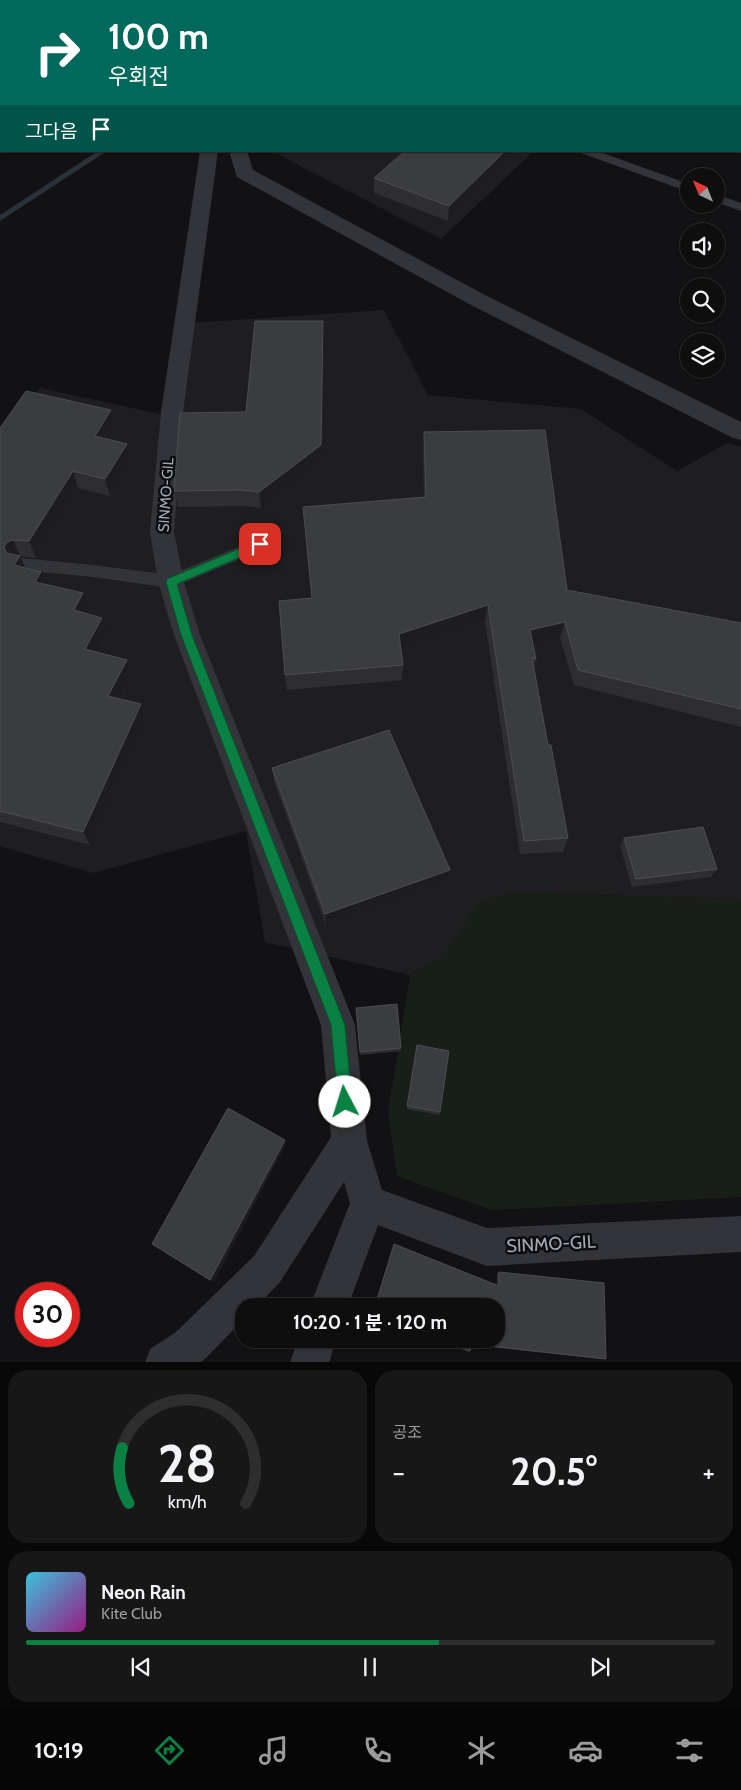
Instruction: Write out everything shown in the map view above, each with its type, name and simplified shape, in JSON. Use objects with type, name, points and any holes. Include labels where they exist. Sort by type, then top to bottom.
[{"type":"street","name":"SINMO-GIL","points":[[209,152],[172,412],[162,532],[171,582],[187,635],[338,1025],[349,1141],[368,1203],[487,1246],[741,1234]]},
{"type":"street","points":[[238,152],[244,173],[478,300],[741,432]]},
{"type":"street","points":[[164,1362],[190,1346],[267,1269],[349,1141]]},
{"type":"street","points":[[333,1298],[368,1203]]},
{"type":"street","points":[[309,1362],[314,1348]]},
{"type":"lane","points":[[588,152],[680,185]]},
{"type":"lane","points":[[725,201],[741,207]]},
{"type":"lane","points":[[21,564],[93,571],[171,582],[260,544]]},
{"type":"shaded area","points":[[279,152],[533,152],[441,239],[279,155]]},
{"type":"shaded area","points":[[384,310],[428,395],[581,409],[677,471],[727,443],[741,447],[741,899],[517,893],[481,900],[443,957],[410,975],[265,942],[246,831],[93,873],[0,846],[0,435],[40,388],[164,415],[175,324]]},
{"type":"shaded area","points":[[517,893],[741,899],[741,1197],[492,1210],[397,1176],[388,1113],[410,975],[443,957],[480,900]]},
{"type":"building","points":[[404,152],[504,152],[449,206],[374,178]]},
{"type":"building","points":[[255,321],[323,321],[321,445],[259,492],[242,490],[174,491],[180,413],[246,412]]},
{"type":"building","points":[[26,391],[111,410],[95,436],[127,444],[105,479],[73,471],[29,541],[13,540],[7,542],[4,547],[7,553],[20,556],[14,565],[41,572],[35,582],[83,593],[74,610],[102,618],[85,649],[127,660],[108,696],[141,704],[83,832],[0,811],[0,428]]},
{"type":"building","points":[[545,430],[567,590],[741,623],[741,709],[578,670],[565,622],[530,630],[536,659],[532,658],[548,745],[551,745],[568,838],[524,841],[488,605],[399,634],[403,665],[285,675],[279,601],[312,598],[303,507],[426,497],[424,432]]},
{"type":"building","points":[[389,730],[450,870],[325,914],[272,768]]},
{"type":"building","points":[[703,827],[717,869],[636,879],[624,838]]},
{"type":"building","points":[[397,1004],[401,1048],[360,1052],[356,1008]]},
{"type":"building","points":[[417,1045],[449,1051],[440,1112],[407,1106]]},
{"type":"building","points":[[228,1108],[285,1140],[210,1280],[152,1244]]},
{"type":"building","points":[[394,1244],[499,1286],[499,1272],[604,1283],[606,1359],[505,1348],[505,1298],[377,1298]]},
{"type":"waterway","points":[[0,219],[101,152]]},
{"type":"route","points":[[260,544],[171,582],[187,635],[338,1025],[345,1102]]}]
